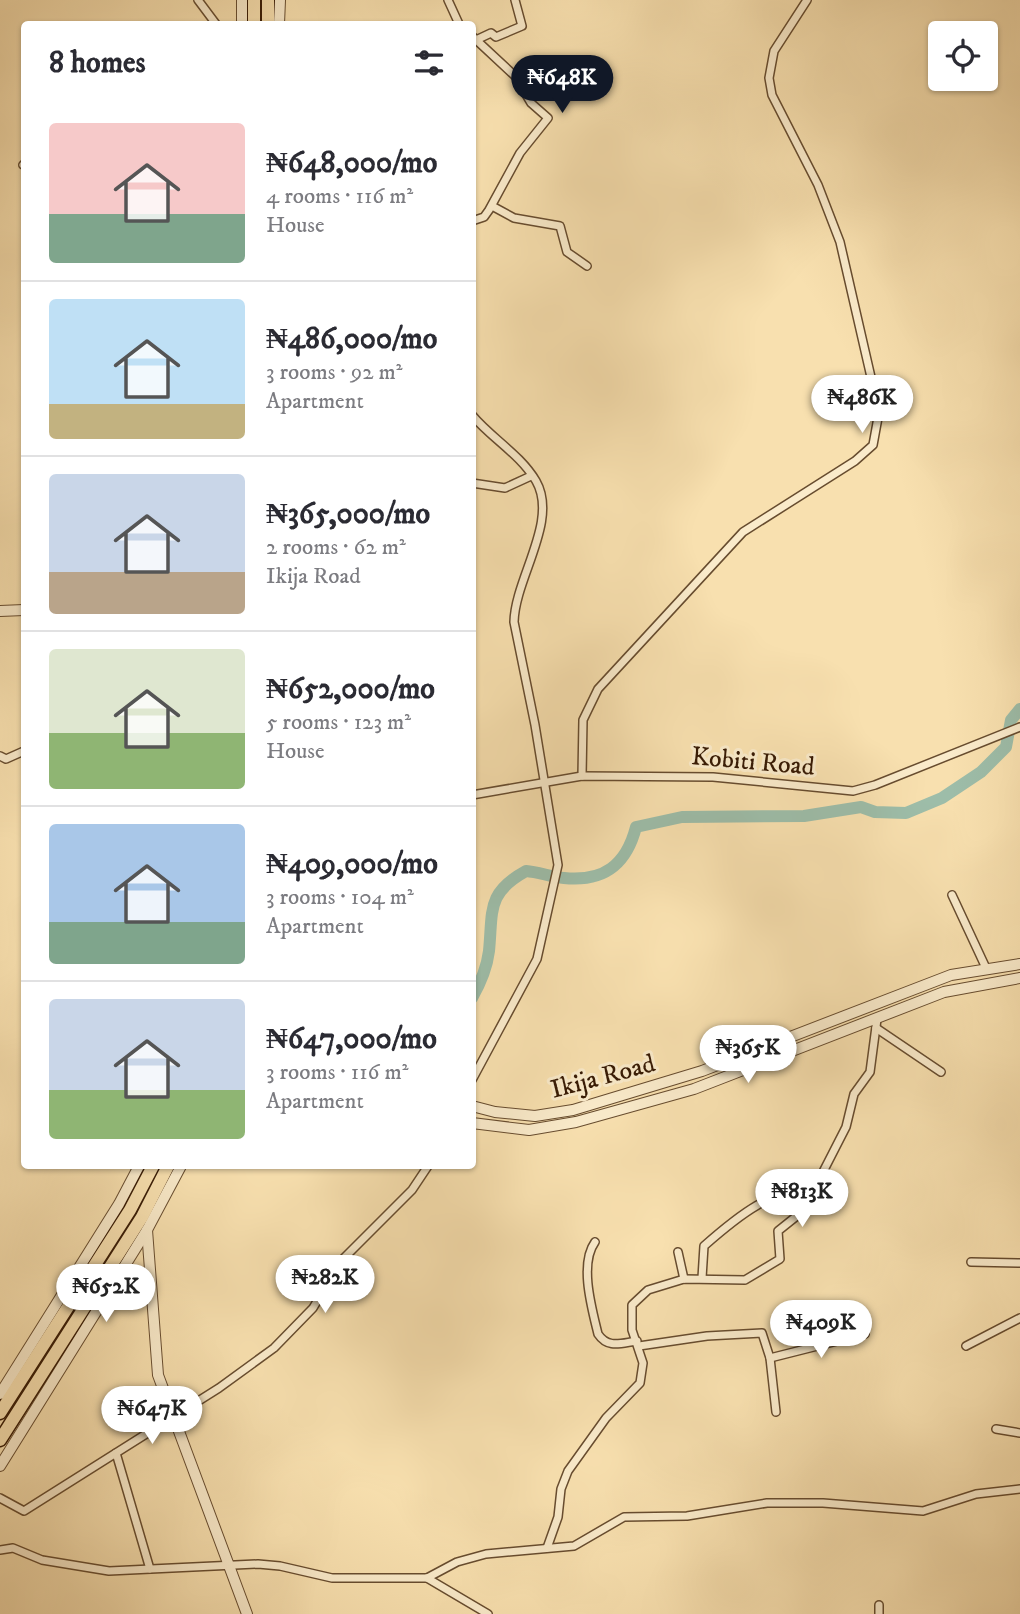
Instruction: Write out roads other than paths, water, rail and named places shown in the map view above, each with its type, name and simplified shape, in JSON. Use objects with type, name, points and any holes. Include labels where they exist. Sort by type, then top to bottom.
[{"type":"highway","points":[[254,0],[254,21]]},
{"type":"highway","points":[[268,0],[268,21]]},
{"type":"highway","points":[[0,1413],[130,1210],[151,1169]]},
{"type":"highway","points":[[0,1440],[142,1217],[166,1169]]},
{"type":"street","points":[[198,0],[214,21]]},
{"type":"street","points":[[242,0],[242,21]]},
{"type":"street","points":[[279,0],[279,21]]},
{"type":"street","points":[[448,0],[458,21]]},
{"type":"street","points":[[476,37],[491,33],[496,37],[522,26],[515,0]]},
{"type":"street","points":[[582,776],[583,720],[598,689],[743,532],[855,461],[873,445],[878,431],[879,412],[840,242],[818,185],[772,95],[769,78],[774,51],[807,0]]},
{"type":"street","points":[[476,40],[515,76],[531,103],[548,118],[520,153],[492,206],[484,217],[476,219]]},
{"type":"street","points":[[492,206],[514,218],[560,226],[567,252],[587,266]]},
{"type":"street","points":[[476,419],[501,440],[531,476],[542,501],[542,526],[514,605],[513,622],[558,865],[537,959],[476,1073]]},
{"type":"street","points":[[476,484],[505,488],[531,476]]},
{"type":"street","points":[[0,611],[21,610]]},
{"type":"street","name":"Kobiti Road","points":[[476,794],[582,776],[713,777],[853,791],[875,785],[1014,729]]},
{"type":"street","points":[[0,756],[6,759],[21,752]]},
{"type":"street","points":[[952,895],[986,968]]},
{"type":"street","name":"Ikija Road","points":[[476,1107],[535,1116],[573,1110],[702,1071],[951,975],[1020,964]]},
{"type":"street","name":"Ikija Road","points":[[476,1123],[529,1130],[576,1122],[694,1089],[877,1023],[944,992],[1020,981]]},
{"type":"street","points":[[547,1548],[558,1517],[561,1489],[568,1471],[606,1418],[640,1383],[643,1363],[630,1315],[632,1305],[648,1290],[684,1279],[745,1280],[780,1259],[778,1231],[803,1211],[846,1127],[854,1094],[870,1072],[877,1023],[941,1072]]},
{"type":"street","points":[[0,1394],[119,1204],[137,1169]]},
{"type":"street","points":[[0,1465],[147,1230],[179,1169]]},
{"type":"street","points":[[0,1498],[24,1511],[174,1416],[274,1348],[313,1308],[341,1261],[412,1190],[426,1169]]},
{"type":"street","points":[[702,1278],[704,1246],[732,1222],[763,1199],[818,1181]]},
{"type":"street","points":[[147,1230],[157,1366],[247,1614]]},
{"type":"street","points":[[595,1242],[589,1252],[589,1278],[598,1334],[603,1341],[612,1345],[764,1334],[770,1359],[776,1412]]},
{"type":"street","points":[[678,1252],[684,1279]]},
{"type":"street","points":[[971,1262],[1020,1263]]},
{"type":"street","points":[[967,1346],[1020,1318]]},
{"type":"street","points":[[770,1359],[864,1334]]},
{"type":"street","points":[[996,1429],[1020,1433]]},
{"type":"street","points":[[116,1452],[150,1569]]},
{"type":"street","points":[[0,1550],[13,1548],[42,1560],[110,1571],[230,1568],[250,1564],[280,1566],[332,1578],[427,1578],[471,1558],[575,1546],[624,1517],[687,1516],[767,1503],[822,1503],[923,1511],[976,1494],[1020,1489]]},
{"type":"street","points":[[427,1578],[488,1614]]},
{"type":"street","points":[[879,1605],[879,1614]]},
{"type":"waterway","points":[[476,990],[487,963],[494,904],[504,887],[526,871],[578,879],[601,874],[611,869],[626,852],[636,827],[682,817],[804,816],[861,807],[875,812],[906,813],[942,798],[981,772],[1006,747],[1011,720],[1020,709]]}]
